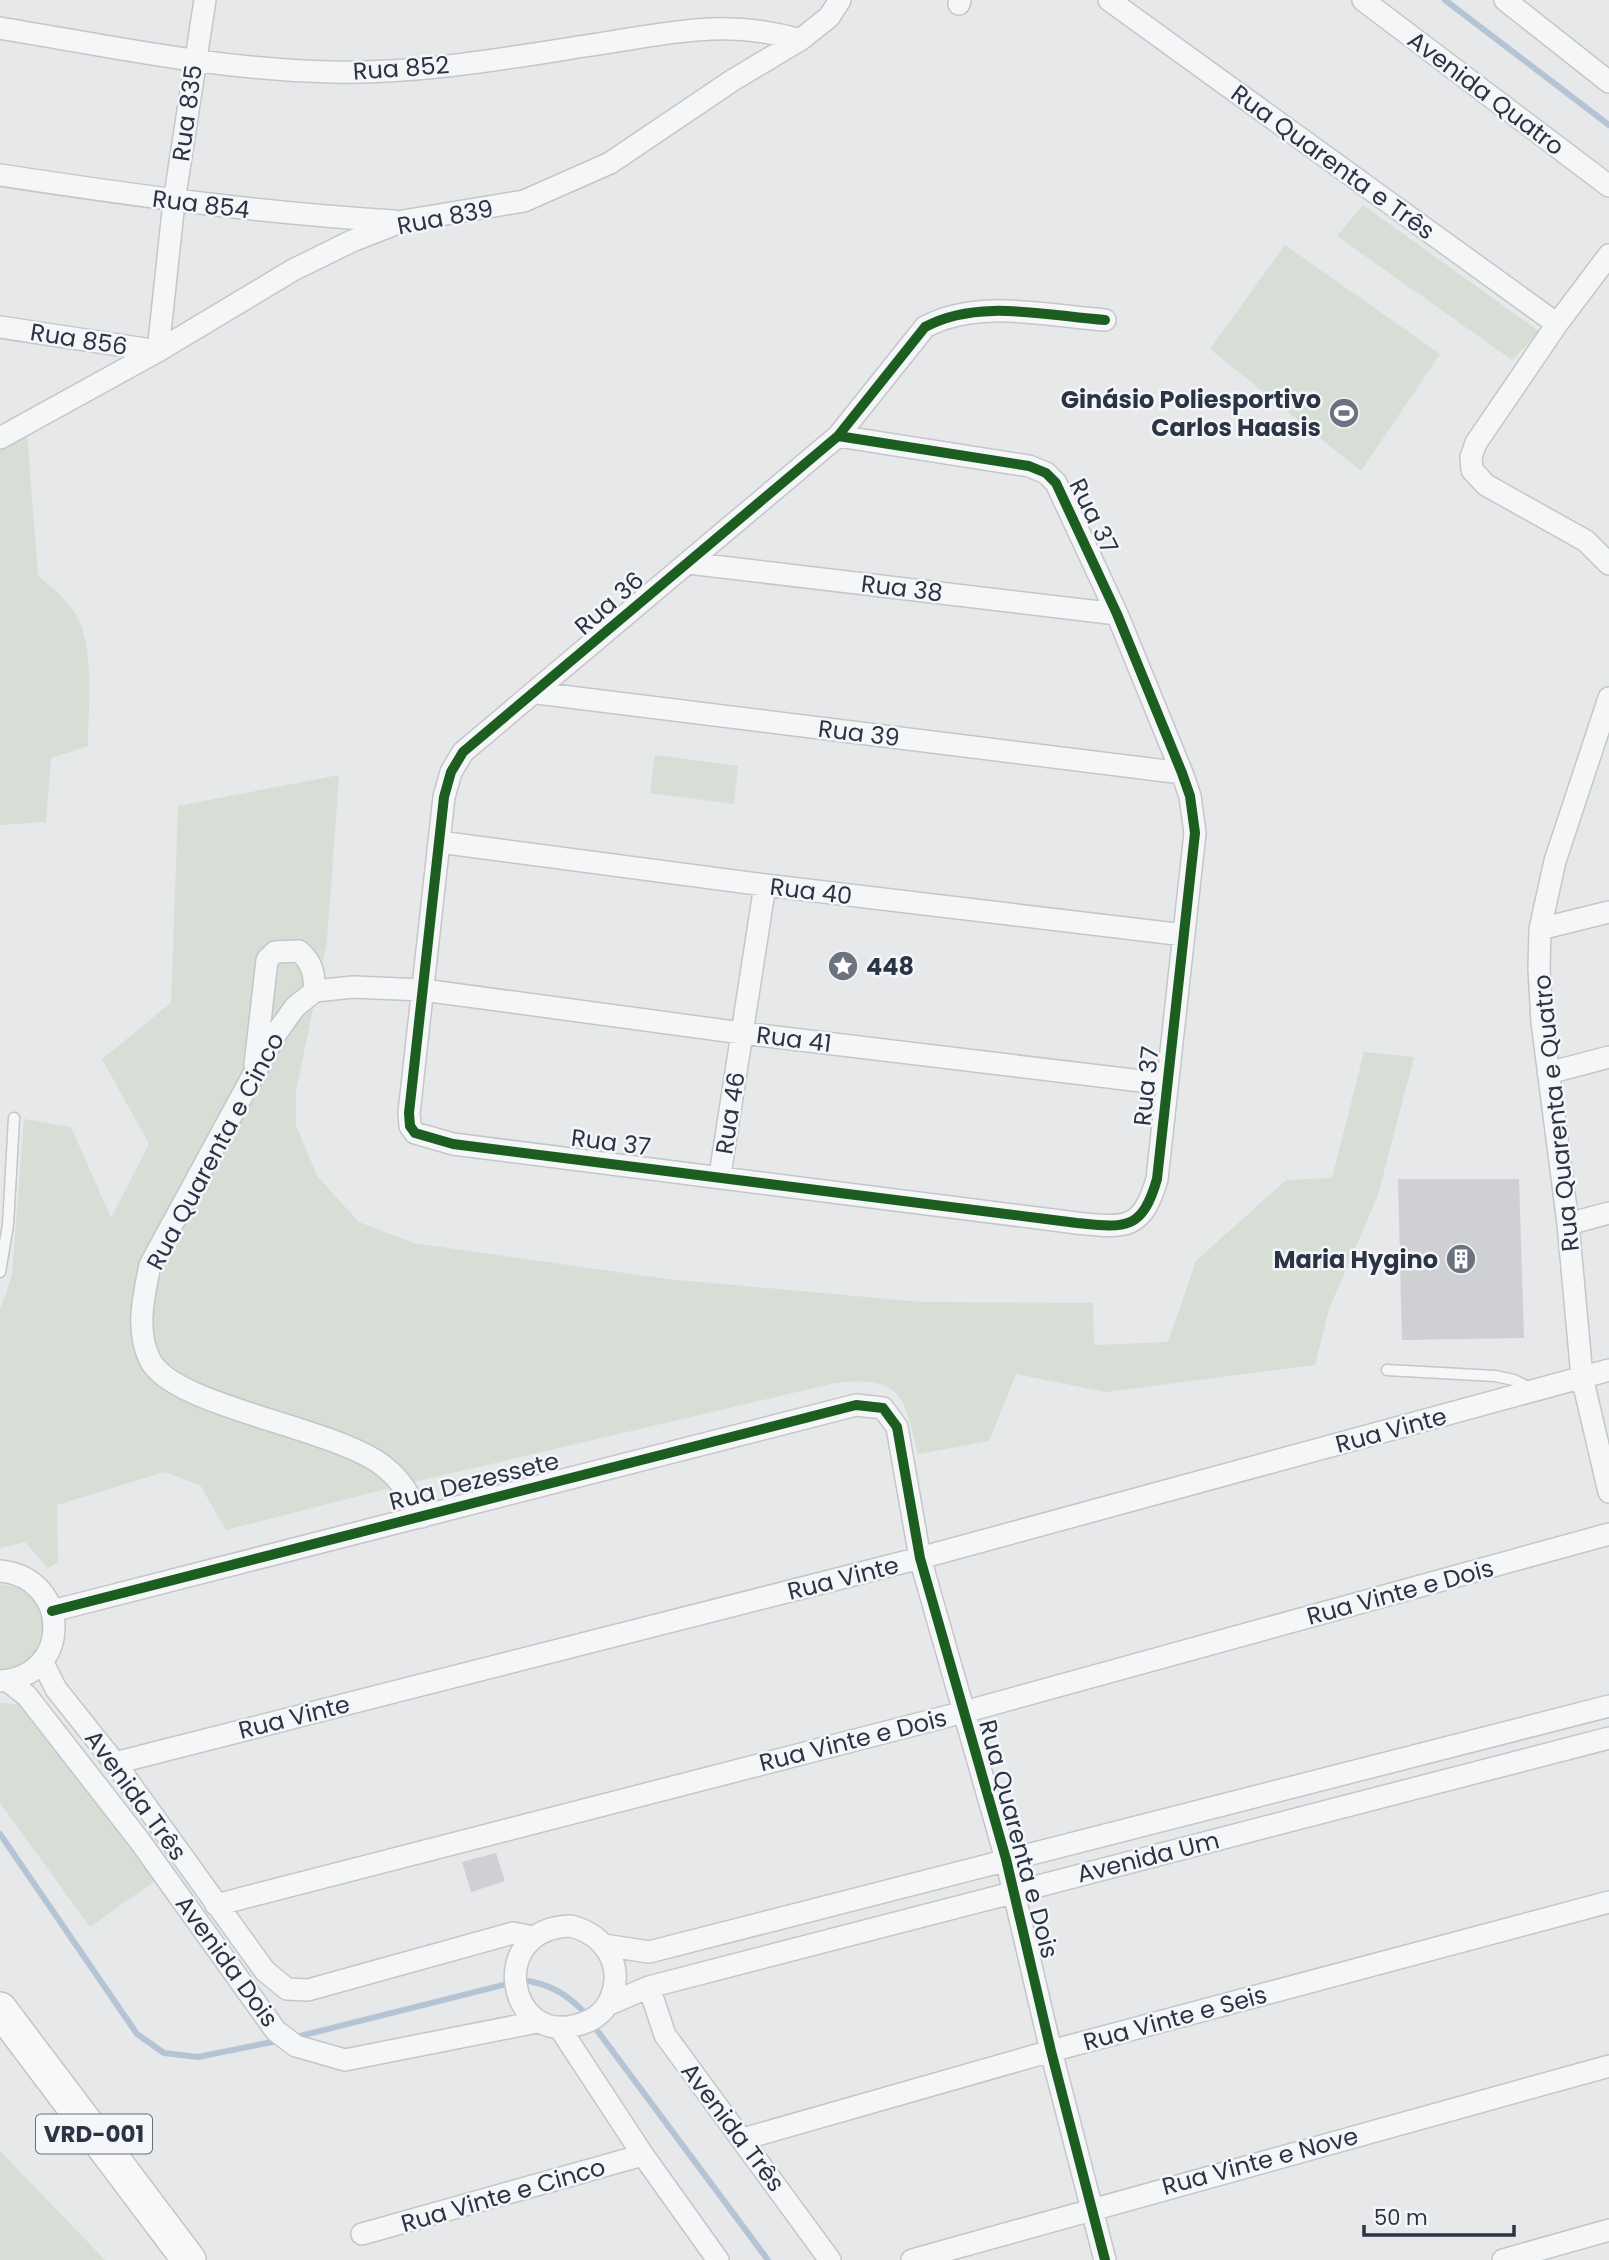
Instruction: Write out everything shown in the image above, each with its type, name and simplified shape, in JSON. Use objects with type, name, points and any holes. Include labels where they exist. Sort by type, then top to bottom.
[{"type":"main road","name":"VRD-001","points":[[0,2009],[189,2260]]},
{"type":"street","name":"Rua 835","points":[[158,351],[174,202],[205,0]]},
{"type":"street","name":"Rua 839","points":[[0,438],[158,351],[293,270],[340,247],[403,221],[484,210],[524,201],[610,163],[733,80],[800,40],[829,17],[840,0]]},
{"type":"street","name":"Rua Quarenta e Três","points":[[1109,0],[1557,324]]},
{"type":"street","name":"Avenida Quatro","points":[[1363,0],[1609,187]]},
{"type":"street","points":[[1505,0],[1608,79]]},
{"type":"street","name":"Rua 852","points":[[0,28],[195,60],[332,72],[448,66],[704,28],[765,29],[800,40]]},
{"type":"street","name":"Rua 854","points":[[0,175],[174,202],[305,216],[403,221]]},
{"type":"street","points":[[305,216],[326,231],[340,247]]},
{"type":"street","points":[[1609,255],[1557,324],[1476,443],[1471,457],[1472,470],[1486,485],[1586,541],[1609,564]]},
{"type":"street","name":"Rua 36","points":[[422,1138],[410,1126],[409,1113],[444,797],[451,772],[463,752],[537,693],[838,436],[925,327],[943,317],[973,312],[1105,320]]},
{"type":"street","name":"Rua 856","points":[[0,327],[158,351]]},
{"type":"street","name":"Rua 37","points":[[422,1138],[1117,1227],[1132,1224],[1151,1200],[1157,1180],[1195,833],[1190,796],[1182,772],[1117,614],[1068,505],[1056,483],[1046,473],[1029,466],[838,436]]},
{"type":"street","name":"Rua 38","points":[[688,563],[1117,614]]},
{"type":"street","name":"Rua 39","points":[[537,693],[1182,772]]},
{"type":"street","name":"Rua Quarenta e Quatro","points":[[1609,698],[1555,861],[1541,929],[1539,968],[1582,1377],[1609,1493]]},
{"type":"street","name":"Rua 40","points":[[439,842],[765,885],[1184,935]]},
{"type":"street","name":"Rua 46","points":[[720,1175],[765,885]]},
{"type":"street","points":[[1541,929],[1609,912]]},
{"type":"street","points":[[253,1079],[267,960],[275,953],[286,949],[299,951],[308,959],[313,970],[315,991],[353,986],[423,990]]},
{"type":"street","name":"Rua 41","points":[[423,990],[742,1033],[1166,1084]]},
{"type":"street","name":"Rua Quarenta e Cinco","points":[[315,991],[295,1007],[275,1035],[150,1265],[142,1307],[143,1338],[151,1362],[169,1380],[197,1394],[349,1449],[386,1468],[422,1517]]},
{"type":"street","points":[[1548,1073],[1609,1056]]},
{"type":"street","points":[[1568,1224],[1609,1213]]},
{"type":"street","name":"Rua Vinte","points":[[115,1763],[920,1558],[1609,1370]]},
{"type":"street","name":"Rua Dezessete","points":[[52,1611],[856,1405],[883,1408],[897,1427]]},
{"type":"street","name":"Rua Quarenta e Dois","points":[[897,1427],[920,1558],[1006,1859],[1051,2051],[1105,2260]]},
{"type":"street","name":"Rua Vinte e Dois","points":[[216,1905],[964,1712],[1609,1534]]},
{"type":"street","points":[[0,1571],[25,1577],[37,1586],[52,1611],[54,1637],[42,1661],[27,1674],[4,1681]]},
{"type":"street","name":"Avenida Três","points":[[42,1661],[45,1673],[56,1689],[115,1763],[265,1971],[287,1989],[308,1990],[513,1933],[533,1937]]},
{"type":"street","name":"Avenida Dois","points":[[4,1681],[27,1696],[139,1840],[276,2031],[296,2046],[345,2060],[537,2022]]},
{"type":"street","name":"Avenida Um","points":[[604,1945],[649,1952],[1609,1706]]},
{"type":"street","name":"Avenida Um","points":[[607,2005],[649,1987],[1609,1738]]},
{"type":"street","name":"Rua Vinte e Seis","points":[[743,2139],[1051,2051],[1609,1902]]},
{"type":"street","points":[[571,1926],[595,1936],[604,1945],[616,1974],[607,2005],[585,2023],[559,2027],[537,2022],[518,1997],[514,1981],[515,1964],[522,1949],[533,1937],[545,1930],[571,1926]]},
{"type":"street","name":"Avenida Três","points":[[649,1987],[665,2035],[830,2260]]},
{"type":"street","points":[[559,2027],[643,2155],[718,2260]]},
{"type":"street","name":"Rua Vinte e Nove","points":[[912,2260],[1092,2207],[1609,2066]]},
{"type":"street","name":"Rua Vinte e Cinco","points":[[362,2234],[643,2155]]},
{"type":"street","points":[[1503,2260],[1609,2230]]},
{"type":"lane","points":[[0,1272],[8,1225],[14,1118]]},
{"type":"lane","points":[[1387,1370],[1496,1376],[1514,1380],[1537,1391]]},
{"type":"shaded area","points":[[1363,205],[1540,332],[1512,360],[1337,236]]},
{"type":"shaded area","name":"Ginásio Poliesportivo Carlos Haasis","points":[[1285,245],[1440,354],[1361,471],[1210,349]]},
{"type":"shaded area","points":[[27,434],[38,576],[73,610],[81,625],[88,654],[88,746],[51,758],[46,822],[0,825],[0,450]]},
{"type":"shaded area","points":[[655,755],[738,766],[734,804],[650,793]]},
{"type":"shaded area","points":[[339,775],[327,941],[296,1091],[296,1125],[317,1176],[359,1222],[413,1243],[667,1279],[921,1302],[1093,1303],[1094,1345],[1168,1342],[1196,1261],[1286,1180],[1332,1178],[1364,1052],[1414,1057],[1378,1195],[1329,1309],[1315,1365],[1106,1392],[1016,1374],[989,1441],[918,1454],[909,1417],[896,1394],[887,1387],[874,1383],[835,1383],[414,1482],[226,1530],[200,1485],[164,1472],[57,1505],[58,1562],[48,1568],[25,1542],[0,1548],[0,1310],[12,1276],[24,1119],[71,1127],[111,1218],[149,1144],[102,1059],[171,1003],[178,806]]},
{"type":"shaded area","points":[[0,1585],[19,1589],[33,1598],[42,1611],[45,1627],[42,1642],[34,1655],[20,1665],[0,1669]]},
{"type":"shaded area","points":[[0,1703],[28,1705],[156,1880],[90,1927],[0,1803]]},
{"type":"shaded area","points":[[0,2151],[105,2260],[0,2260]]},
{"type":"building","name":"Maria Hygino","points":[[1398,1179],[1519,1179],[1524,1338],[1402,1340]]},
{"type":"building","points":[[496,1853],[505,1881],[471,1892],[462,1862]]},
{"type":"waterway","points":[[1445,0],[1609,125]]},
{"type":"waterway","points":[[0,1834],[137,2034],[164,2053],[198,2057],[282,2040]]},
{"type":"waterway","points":[[292,2038],[523,1980],[555,1990],[582,2010],[768,2260]]},
{"type":"cycle path","points":[[838,436],[1029,466],[1046,473],[1056,483],[1117,614],[1182,773],[1190,796],[1195,833],[1157,1179],[1145,1209],[1129,1222],[1108,1226],[1077,1223],[453,1144],[415,1133],[410,1126],[409,1113],[444,797],[451,772],[463,752],[838,436],[925,327],[946,318],[990,311],[1105,320]]},
{"type":"cycle path","points":[[52,1611],[856,1405],[883,1408],[897,1427],[920,1558],[1006,1859],[1051,2051],[1105,2260]]},
{"type":"place","name":"Ginásio Poliesportivo Carlos Haasis","points":[[1344,413]]},
{"type":"place","name":"448","points":[[843,966]]},
{"type":"place","name":"Maria Hygino","points":[[1461,1259]]}]
